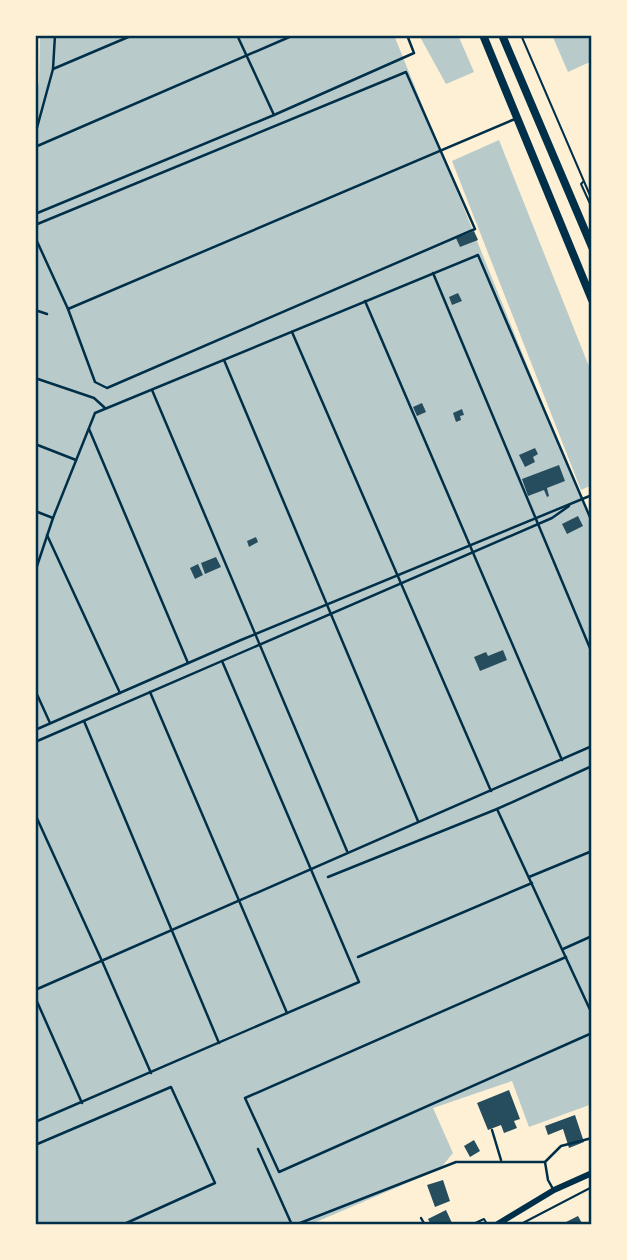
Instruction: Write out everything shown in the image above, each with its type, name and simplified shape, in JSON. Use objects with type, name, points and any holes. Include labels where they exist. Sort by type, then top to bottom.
[{"type":"main road","points":[[482,35],[592,300]]},
{"type":"main road","points":[[502,35],[592,247]]},
{"type":"street","points":[[496,1225],[554,1191],[592,1173]]},
{"type":"lane","points":[[35,135],[53,69],[55,35]]},
{"type":"lane","points":[[53,69],[133,35]]},
{"type":"lane","points":[[237,35],[274,115]]},
{"type":"lane","points":[[35,147],[294,35]]},
{"type":"lane","points":[[35,214],[274,115],[414,53],[407,35]]},
{"type":"lane","points":[[35,225],[406,72],[475,229],[107,388],[95,382],[68,309],[35,237]]},
{"type":"lane","points":[[68,309],[518,117]]},
{"type":"lane","points":[[35,572],[52,518],[95,413],[478,255],[592,522]]},
{"type":"lane","points":[[433,273],[592,653]]},
{"type":"lane","points":[[365,301],[562,760]]},
{"type":"lane","points":[[35,310],[47,314]]},
{"type":"lane","points":[[292,332],[491,792]]},
{"type":"lane","points":[[224,360],[418,821]]},
{"type":"lane","points":[[35,379],[94,398],[106,409]]},
{"type":"lane","points":[[152,390],[348,852]]},
{"type":"lane","points":[[89,429],[188,663]]},
{"type":"lane","points":[[35,444],[76,460]]},
{"type":"lane","points":[[35,730],[256,634],[592,495]]},
{"type":"lane","points":[[35,742],[552,518],[574,503]]},
{"type":"lane","points":[[35,511],[52,518]]},
{"type":"lane","points":[[47,535],[120,693]]},
{"type":"lane","points":[[35,1122],[359,982],[222,661]]},
{"type":"lane","points":[[35,690],[50,723]]},
{"type":"lane","points":[[150,692],[287,1013]]},
{"type":"lane","points":[[84,721],[220,1044]]},
{"type":"lane","points":[[35,990],[309,868],[592,747]]},
{"type":"lane","points":[[328,877],[497,809],[592,766]]},
{"type":"lane","points":[[497,809],[592,1014]]},
{"type":"lane","points":[[35,814],[151,1073]]},
{"type":"lane","points":[[529,877],[592,851]]},
{"type":"lane","points":[[358,957],[532,883]]},
{"type":"lane","points":[[562,950],[592,936]]},
{"type":"lane","points":[[566,957],[245,1098],[279,1172],[592,1033]]},
{"type":"lane","points":[[35,997],[82,1103]]},
{"type":"lane","points":[[35,1144],[171,1087],[215,1183],[122,1225]]},
{"type":"lane","points":[[492,1130],[501,1160]]},
{"type":"lane","points":[[258,1149],[293,1225],[456,1162],[544,1162],[561,1146],[592,1138]]},
{"type":"lane","points":[[544,1162],[554,1191]]},
{"type":"lane","points":[[138,1218],[142,1225]]},
{"type":"lane","points":[[421,1218],[425,1225]]},
{"type":"path","points":[[522,35],[592,200]]},
{"type":"path","points":[[584,182],[581,184],[592,208]]},
{"type":"path","points":[[519,1225],[592,1188]]},
{"type":"path","points":[[471,1225],[485,1219],[487,1225]]},
{"type":"shaded area","points":[[40,35],[394,35],[592,526],[592,1104],[529,1127],[512,1081],[433,1108],[453,1153],[440,1169],[309,1225],[35,1225],[35,96],[39,83]]},
{"type":"shaded area","points":[[419,35],[458,35],[474,72],[446,84]]},
{"type":"shaded area","points":[[552,35],[592,35],[592,61],[568,72]]},
{"type":"shaded area","points":[[499,140],[592,374],[592,485],[581,490],[452,161]]},
{"type":"building","points":[[474,231],[478,240],[460,247],[456,238]]},
{"type":"building","points":[[458,293],[462,301],[452,305],[449,297]]},
{"type":"building","points":[[422,403],[426,412],[417,416],[413,407]]},
{"type":"building","points":[[462,409],[464,415],[456,422],[453,413]]},
{"type":"building","points":[[535,448],[538,454],[533,457],[535,462],[525,467],[519,455]]},
{"type":"building","points":[[559,465],[565,481],[547,488],[547,497],[544,490],[528,496],[522,479]]},
{"type":"building","points":[[578,516],[583,526],[567,534],[562,524]]},
{"type":"building","points":[[256,537],[258,542],[249,547],[247,541]]},
{"type":"building","points":[[216,557],[221,567],[205,574],[201,563]]},
{"type":"building","points":[[198,564],[203,575],[195,579],[190,568]]},
{"type":"building","points":[[503,650],[507,660],[480,671],[474,657],[486,652],[488,656]]},
{"type":"building","points":[[509,1090],[520,1119],[514,1121],[517,1128],[504,1133],[501,1125],[488,1130],[477,1103]]},
{"type":"building","points":[[575,1115],[584,1142],[569,1148],[563,1129],[548,1135],[545,1126]]},
{"type":"building","points":[[474,1140],[480,1151],[470,1157],[464,1146]]},
{"type":"building","points":[[443,1180],[450,1201],[435,1207],[427,1185]]},
{"type":"building","points":[[446,1210],[452,1223],[431,1225],[428,1219]]},
{"type":"building","points":[[578,1216],[583,1225],[568,1225],[566,1222]]}]
